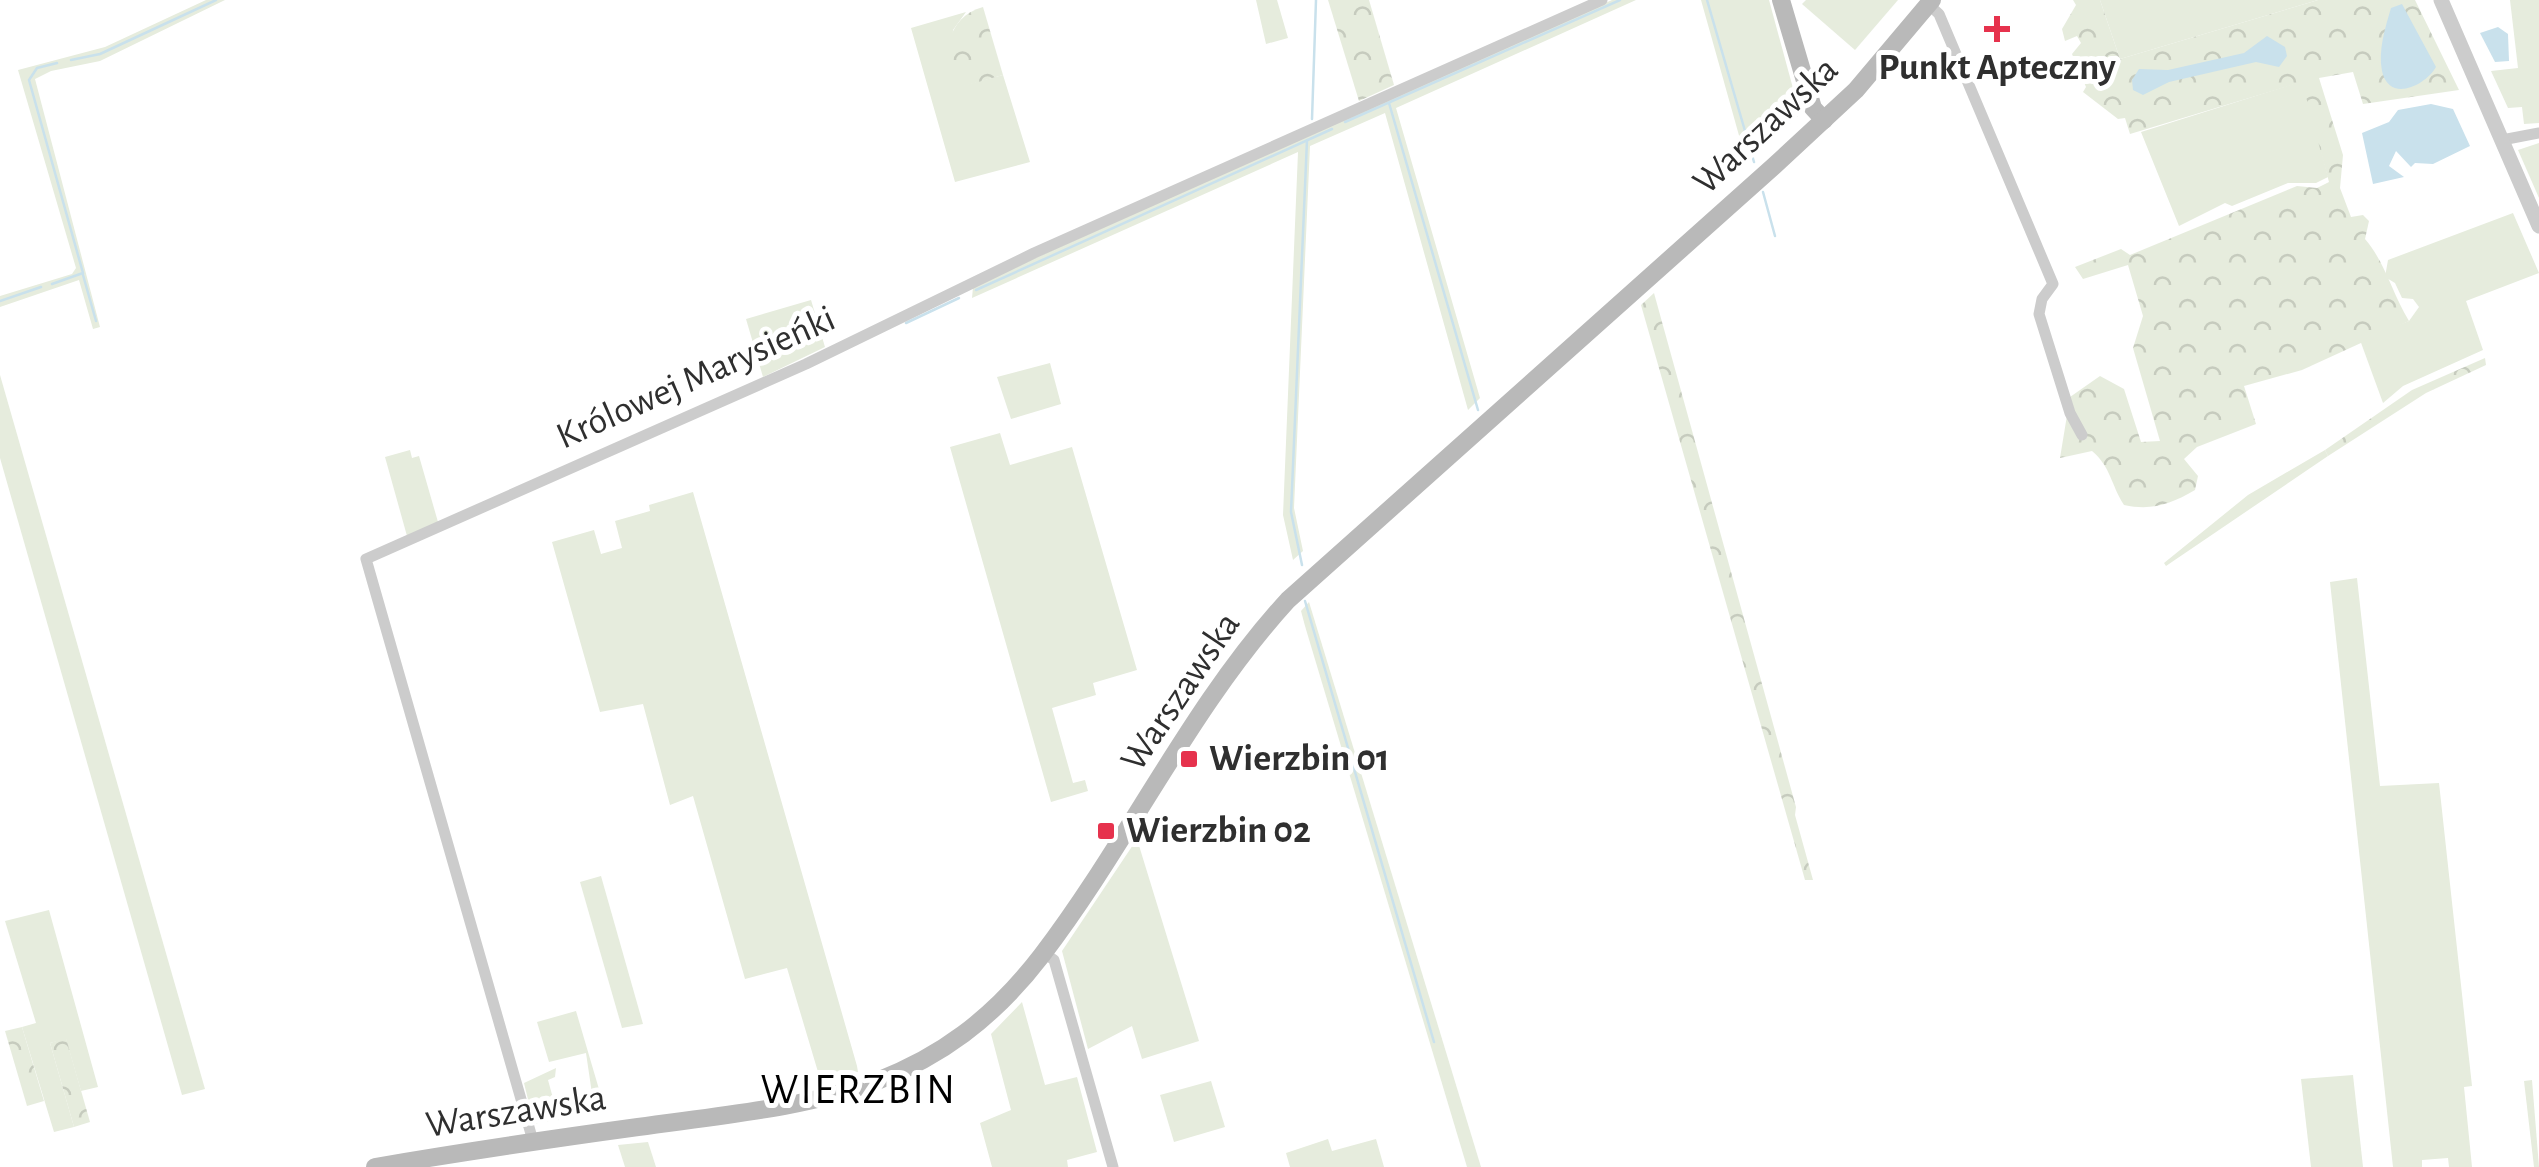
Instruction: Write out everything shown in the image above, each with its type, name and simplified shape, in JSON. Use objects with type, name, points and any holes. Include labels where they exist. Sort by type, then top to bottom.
[{"type":"main road","points":[[1781,0],[1813,108],[1824,120]]},
{"type":"main road","name":"Warszawska","points":[[375,1167],[820,1102],[864,1088],[947,1047],[989,1016],[1044,953],[1226,676],[1288,600],[1824,120],[1930,2]]},
{"type":"street","name":"Królowej Marysieńki","points":[[533,1141],[366,559],[1602,0]]},
{"type":"street","points":[[2440,0],[2539,226]]},
{"type":"street","points":[[1930,2],[1939,14],[2052,284],[2042,299],[2039,314],[2070,413],[2082,436]]},
{"type":"street","points":[[2502,140],[2539,132]]},
{"type":"street","points":[[1044,953],[1054,960],[1113,1167]]},
{"type":"green space","points":[[206,0],[225,0],[100,61],[51,71],[35,79],[100,327],[93,329],[79,280],[0,307],[0,296],[72,274],[76,268],[18,70],[105,47]]},
{"type":"green space","points":[[1256,0],[1277,0],[1288,38],[1266,44]]},
{"type":"green space","points":[[1328,0],[1369,0],[1394,85],[1359,101]]},
{"type":"green space","points":[[1612,0],[1636,0],[1396,108],[1480,398],[1468,410],[1385,113],[1310,146],[1294,508],[1303,551],[1293,560],[1283,515],[1298,152],[972,298],[973,287],[1006,271]]},
{"type":"green space","points":[[1701,0],[1769,0],[1800,114],[1747,164]]},
{"type":"green space","points":[[1806,0],[1898,0],[1855,50],[1802,4]]},
{"type":"green space","points":[[2073,0],[2100,0],[2120,59],[2318,0],[2415,0],[2459,90],[2363,104],[2353,72],[2319,78],[2343,155],[2340,188],[2351,217],[2363,215],[2369,221],[2365,239],[2409,321],[2302,370],[2244,386],[2256,424],[2197,447],[2184,459],[2198,476],[2195,490],[2152,507],[2124,505],[2107,470],[2092,451],[2060,458],[2070,397],[2100,376],[2124,389],[2141,442],[2160,441],[2133,348],[2143,316],[2128,265],[2083,279],[2075,267],[2121,249],[2130,255],[2297,186],[2317,188],[2329,182],[2302,82],[2130,134],[2125,118],[2118,119],[2083,92],[2086,87],[2072,54],[2081,43],[2077,36],[2065,41],[2062,29],[2076,5]]},
{"type":"green space","points":[[2100,0],[2318,0],[2120,59]]},
{"type":"green space","points":[[2510,0],[2539,0],[2539,123],[2524,124],[2522,107],[2508,108],[2491,71],[2518,68]]},
{"type":"green space","points":[[983,7],[1003,75],[950,90],[947,52],[954,29],[970,12]]},
{"type":"green space","points":[[966,12],[953,30],[950,89],[1003,75],[1030,162],[955,182],[911,28]]},
{"type":"green space","points":[[2303,81],[2328,177],[2316,183],[2288,183],[2232,206],[2225,203],[2179,226],[2141,132]]},
{"type":"green space","points":[[2539,143],[2539,198],[2518,150]]},
{"type":"green space","points":[[2513,213],[2539,273],[2466,301],[2483,350],[2403,386],[2383,403],[2360,340],[2409,321],[2419,307],[2413,299],[2402,298],[2395,283],[2385,277],[2388,260]]},
{"type":"green space","points":[[1654,293],[1813,880],[1805,880],[1641,305]]},
{"type":"green space","points":[[811,300],[825,347],[763,377],[746,319]]},
{"type":"green space","points":[[2485,358],[2486,365],[2426,393],[2328,456],[2325,450],[2412,390]]},
{"type":"green space","points":[[1050,363],[1061,404],[1011,419],[997,377]]},
{"type":"green space","points":[[0,375],[205,1089],[182,1095],[0,458]]},
{"type":"green space","points":[[1000,433],[1010,465],[1072,447],[1137,670],[1093,683],[1096,695],[1052,708],[1073,783],[1085,780],[1088,791],[1051,802],[950,447]]},
{"type":"green space","points":[[410,450],[412,458],[419,456],[438,522],[407,536],[385,457]]},
{"type":"green space","points":[[2325,450],[2328,456],[2166,566],[2164,563],[2248,495]]},
{"type":"green space","points":[[693,492],[857,1066],[858,1072],[821,1082],[787,968],[745,979],[693,796],[670,805],[643,704],[600,712],[552,542],[594,530],[601,554],[622,548],[615,521],[650,511],[649,505]]},
{"type":"green space","points":[[2357,578],[2380,786],[2439,783],[2472,1086],[2464,1087],[2472,1167],[2449,1167],[2448,1158],[2422,1160],[2422,1167],[2393,1167],[2330,582]]},
{"type":"green space","points":[[1309,602],[1481,1167],[1467,1167],[1305,626],[1301,611]]},
{"type":"green space","points":[[1137,839],[1199,1041],[1142,1059],[1132,1026],[1088,1049],[1062,951]]},
{"type":"green space","points":[[601,876],[643,1024],[622,1028],[580,882]]},
{"type":"green space","points":[[49,910],[98,1087],[81,1091],[66,1039],[50,1043],[74,1127],[54,1132],[22,1027],[36,1023],[5,921]]},
{"type":"green space","points":[[1022,1002],[1045,1085],[1077,1077],[1097,1152],[1067,1160],[1068,1167],[992,1167],[980,1123],[1011,1110],[991,1034]]},
{"type":"green space","points":[[576,1011],[606,1113],[595,1114],[586,1053],[549,1062],[537,1022]]},
{"type":"green space","points":[[22,1027],[44,1101],[27,1106],[5,1031]]},
{"type":"green space","points":[[66,1038],[90,1122],[74,1127],[50,1043]]},
{"type":"green space","points":[[556,1068],[555,1077],[548,1080],[559,1120],[534,1124],[524,1083]]},
{"type":"green space","points":[[2353,1075],[2363,1167],[2311,1167],[2301,1079]]},
{"type":"green space","points":[[2532,1080],[2539,1167],[2534,1167],[2524,1081]]},
{"type":"green space","points":[[1211,1081],[1225,1127],[1174,1142],[1160,1095]]},
{"type":"green space","points":[[1328,1139],[1332,1151],[1376,1139],[1384,1167],[1290,1167],[1286,1153]]},
{"type":"green space","points":[[648,1142],[656,1167],[625,1167],[618,1145]]},
{"type":"water","points":[[2402,4],[2436,67],[2416,85],[2399,89],[2386,81],[2381,56],[2391,8]]},
{"type":"water","points":[[2498,27],[2508,34],[2509,61],[2495,62],[2480,33]]},
{"type":"water","points":[[2267,36],[2285,47],[2287,56],[2279,67],[2256,62],[2169,82],[2143,95],[2133,90],[2132,80],[2139,69],[2168,70],[2244,53]]},
{"type":"water","points":[[2431,104],[2453,109],[2470,146],[2433,164],[2415,163],[2411,167],[2396,151],[2389,166],[2404,177],[2373,184],[2362,133],[2389,122],[2398,110]]},
{"type":"waterway","points":[[71,60],[100,54],[216,0]]},
{"type":"waterway","points":[[1312,119],[1316,0]]},
{"type":"waterway","points":[[1345,122],[1620,0]]},
{"type":"waterway","points":[[1707,0],[1754,162]]},
{"type":"waterway","points":[[52,284],[83,273],[29,80],[37,68],[57,63]]},
{"type":"waterway","points":[[1389,103],[1478,410]]},
{"type":"waterway","points":[[976,290],[1332,129]]},
{"type":"waterway","points":[[1302,565],[1291,512],[1307,140]]},
{"type":"waterway","points":[[1763,192],[1775,236]]},
{"type":"waterway","points":[[83,275],[96,321]]},
{"type":"waterway","points":[[0,301],[41,287]]},
{"type":"waterway","points":[[906,323],[959,298]]},
{"type":"waterway","points":[[1305,601],[1434,1042]]},
{"type":"place","name":"Punkt Apteczny","points":[[1997,29]]},
{"type":"place","name":"Wierzbin 01","points":[[1189,759]]},
{"type":"place","name":"Wierzbin 02","points":[[1106,831]]},
{"type":"district","name":"WIERZBIN","points":[[859,1090]]}]
